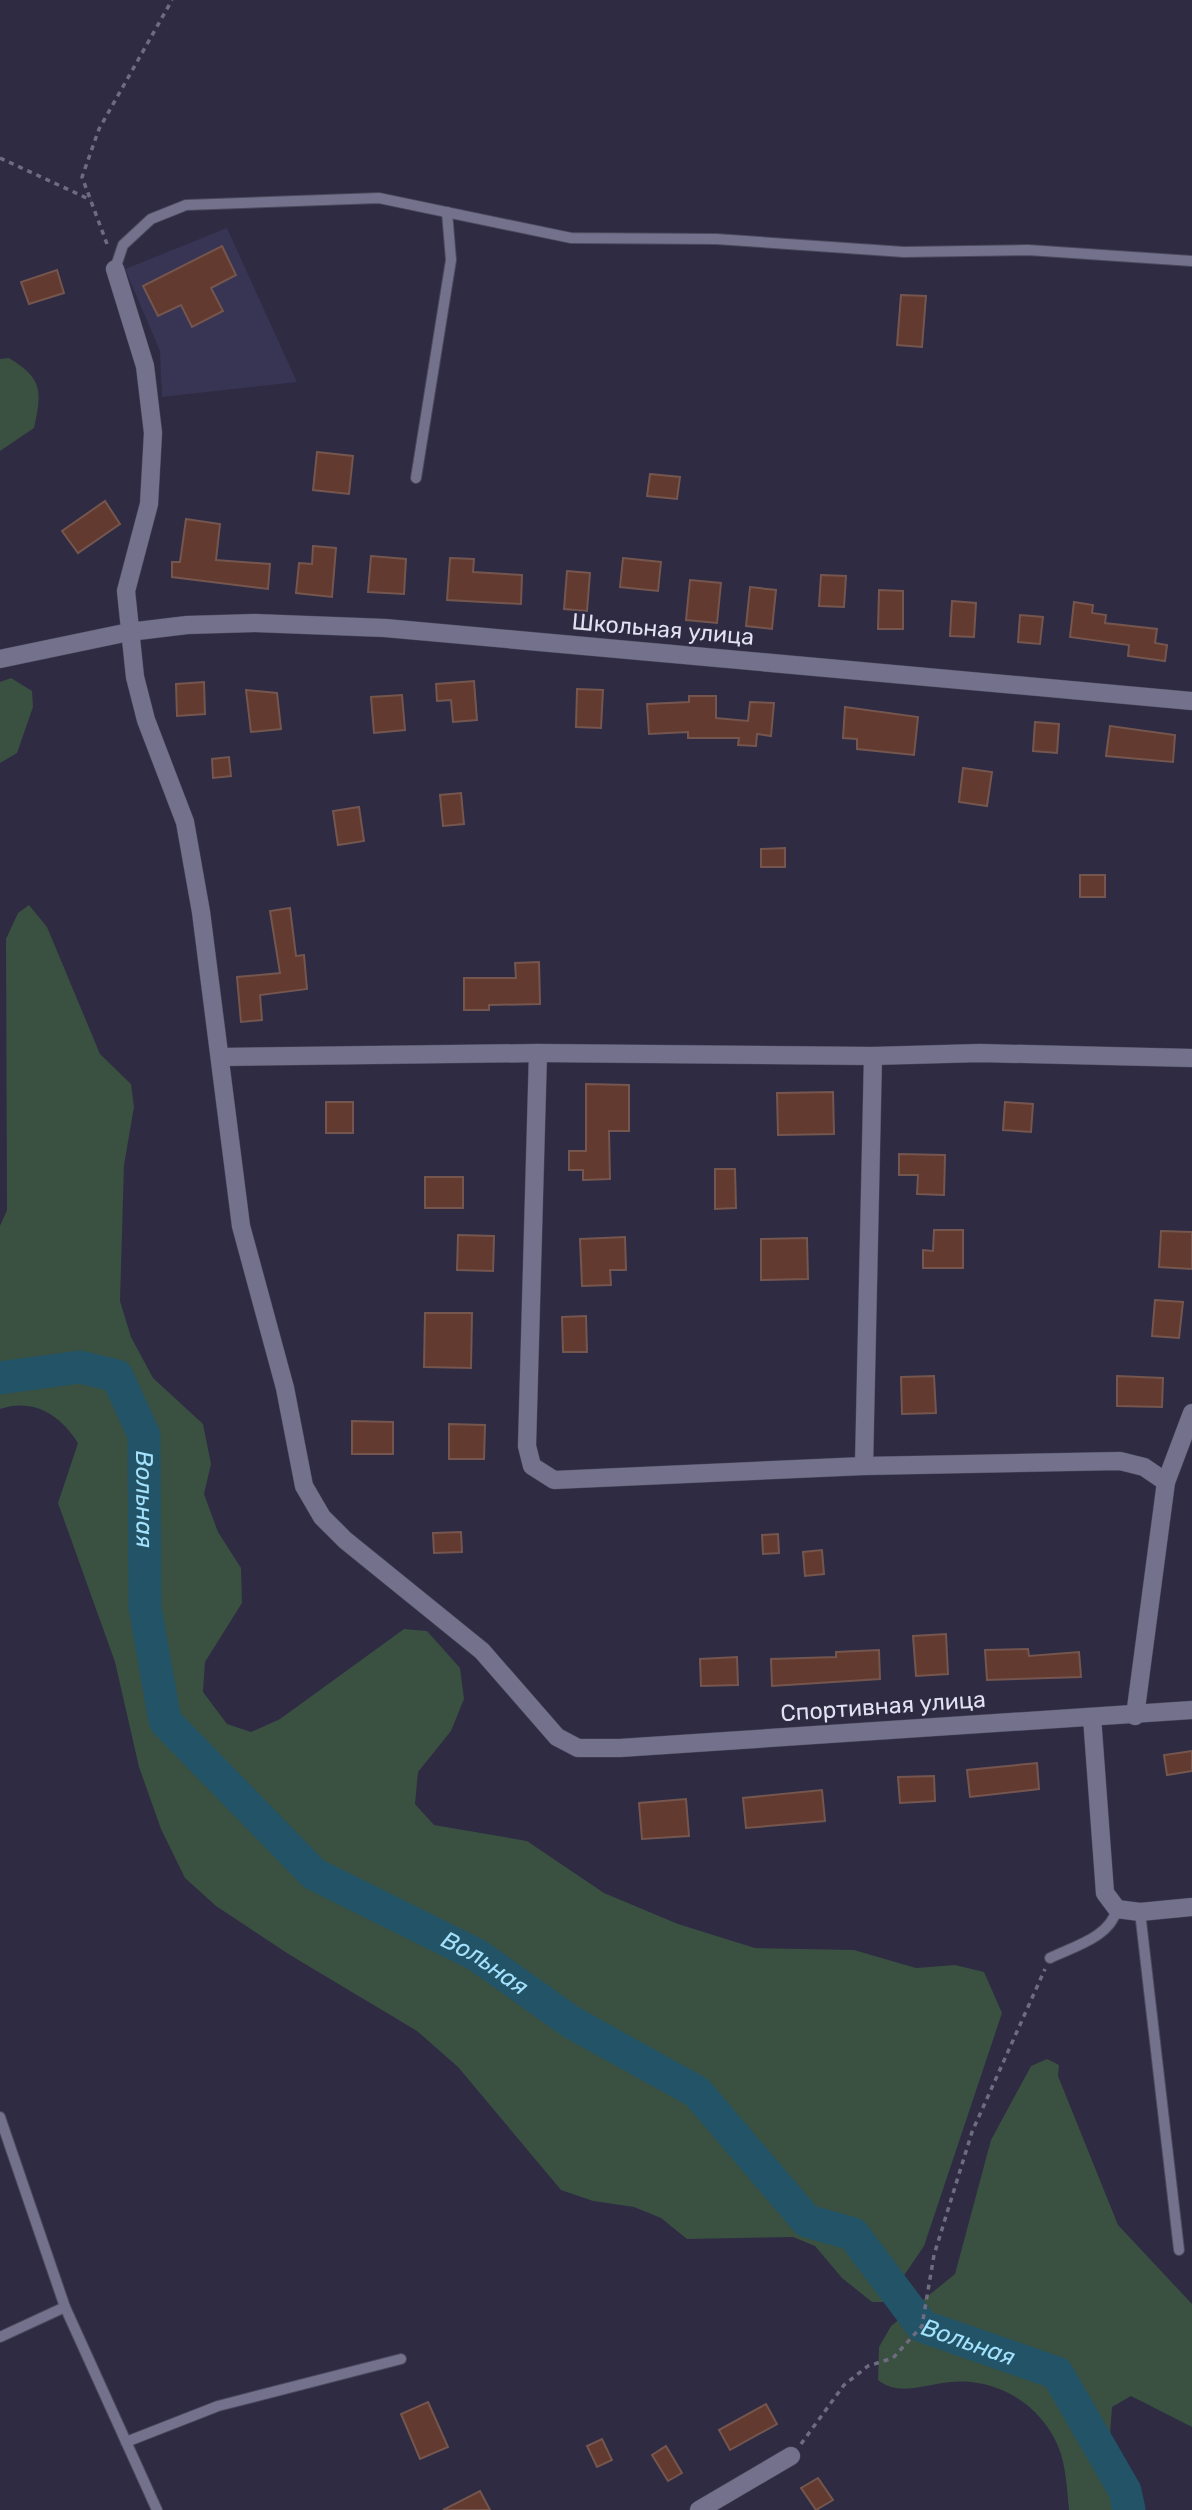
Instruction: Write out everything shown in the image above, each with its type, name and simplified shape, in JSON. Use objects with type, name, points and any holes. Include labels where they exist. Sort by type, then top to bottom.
[{"type":"street","points":[[116,269],[145,366],[153,433],[149,505],[126,591],[129,632],[135,677],[146,720],[185,822],[201,912],[220,1057],[538,1053],[873,1056],[980,1053],[1192,1058]]},
{"type":"street","name":"Школьная улица","points":[[0,659],[129,632],[187,625],[255,623],[385,628],[1192,701]]},
{"type":"street","points":[[538,1053],[527,1446],[532,1466],[554,1480],[864,1466],[1120,1461],[1144,1466],[1166,1482]]},
{"type":"street","points":[[864,1466],[873,1056]]},
{"type":"street","name":"Спортивная улица","points":[[220,1057],[241,1226],[285,1388],[304,1486],[323,1517],[345,1539],[482,1651],[557,1737],[578,1748],[620,1748],[1135,1716],[1192,1710]]},
{"type":"street","points":[[1135,1716],[1166,1482],[1192,1413]]},
{"type":"street","points":[[1092,1717],[1105,1893],[1117,1909],[1140,1912],[1192,1907]]},
{"type":"street","points":[[699,2510],[791,2456]]},
{"type":"lane","points":[[116,269],[123,245],[151,219],[186,205],[379,198],[571,238],[716,239],[904,252],[1028,250],[1192,261]]},
{"type":"lane","points":[[416,478],[451,260],[447,212]]},
{"type":"lane","points":[[1050,1958],[1106,1930],[1114,1921],[1117,1909]]},
{"type":"lane","points":[[1140,1912],[1179,2250]]},
{"type":"lane","points":[[0,2117],[65,2307],[157,2510]]},
{"type":"lane","points":[[0,2337],[65,2307]]},
{"type":"lane","points":[[126,2442],[218,2406],[401,2358]]},
{"type":"path","points":[[116,269],[82,177],[99,129],[172,0]]},
{"type":"path","points":[[0,159],[93,201]]},
{"type":"path","points":[[791,2456],[844,2385],[867,2366],[893,2358],[922,2326],[934,2255],[972,2133],[1050,1958]]},
{"type":"shaded area","points":[[227,228],[297,382],[162,397],[160,351],[125,269]]},
{"type":"green space","points":[[9,358],[34,380],[39,395],[34,428],[0,451],[0,359]]},
{"type":"green space","points":[[11,678],[32,691],[33,707],[17,753],[0,763],[0,682]]},
{"type":"green space","points":[[29,905],[47,927],[100,1054],[131,1084],[134,1107],[124,1165],[120,1301],[131,1337],[153,1378],[203,1424],[211,1464],[204,1494],[218,1532],[241,1568],[242,1603],[205,1662],[203,1692],[227,1724],[251,1732],[280,1719],[404,1629],[427,1631],[460,1668],[464,1699],[451,1731],[418,1772],[415,1804],[434,1825],[527,1841],[604,1893],[678,1924],[755,1948],[854,1950],[916,1968],[955,1965],[984,1972],[1002,2013],[924,2246],[886,2302],[872,2302],[842,2278],[815,2246],[793,2237],[687,2239],[661,2218],[634,2207],[593,2201],[561,2190],[458,2067],[417,2031],[290,1955],[216,1906],[185,1878],[161,1829],[139,1767],[115,1662],[58,1503],[78,1443],[63,1424],[45,1411],[24,1406],[0,1409],[0,1226],[7,1210],[6,939],[18,913]]},
{"type":"green space","points":[[1047,2059],[1059,2065],[1058,2076],[1118,2225],[1192,2304],[1192,2427],[1131,2396],[1112,2407],[1109,2449],[1141,2510],[1069,2510],[1066,2478],[1058,2446],[1040,2418],[1015,2396],[984,2384],[967,2382],[904,2389],[894,2388],[878,2380],[879,2347],[891,2326],[955,2274],[991,2140],[1031,2066]]},
{"type":"building","points":[[222,246],[236,275],[211,288],[223,311],[192,327],[181,305],[158,316],[143,286]]},
{"type":"building","points":[[57,270],[64,293],[29,304],[21,282]]},
{"type":"building","points":[[901,295],[926,296],[922,347],[897,345]]},
{"type":"building","points":[[317,452],[353,456],[349,494],[313,490]]},
{"type":"building","points":[[650,474],[680,477],[677,499],[647,496]]},
{"type":"building","points":[[105,501],[120,524],[78,553],[62,531]]},
{"type":"building","points":[[186,519],[220,524],[216,560],[270,564],[268,589],[172,577],[172,562],[180,562]]},
{"type":"building","points":[[313,546],[336,548],[332,597],[296,593],[299,563],[312,564]]},
{"type":"building","points":[[371,556],[406,559],[404,594],[368,592]]},
{"type":"building","points":[[450,558],[474,559],[473,572],[522,575],[521,604],[447,600]]},
{"type":"building","points":[[623,558],[661,562],[658,591],[620,587]]},
{"type":"building","points":[[567,571],[590,573],[587,611],[564,609]]},
{"type":"building","points":[[821,575],[846,576],[844,607],[819,606]]},
{"type":"building","points":[[690,580],[721,583],[717,623],[686,620]]},
{"type":"building","points":[[750,587],[776,590],[772,629],[746,626]]},
{"type":"building","points":[[879,590],[903,591],[903,629],[878,629]]},
{"type":"building","points":[[952,601],[976,603],[974,637],[950,636]]},
{"type":"building","points":[[1074,602],[1093,605],[1092,613],[1106,615],[1105,623],[1157,629],[1155,643],[1167,645],[1165,661],[1128,656],[1129,645],[1070,637]]},
{"type":"building","points":[[1020,615],[1043,617],[1040,644],[1018,642]]},
{"type":"building","points":[[474,681],[477,720],[453,722],[451,700],[437,701],[436,684]]},
{"type":"building","points":[[204,682],[205,714],[177,716],[176,684]]},
{"type":"building","points":[[577,689],[603,690],[601,728],[576,727]]},
{"type":"building","points":[[246,690],[277,693],[281,729],[251,732]]},
{"type":"building","points":[[402,695],[405,730],[374,733],[371,697]]},
{"type":"building","points":[[689,696],[716,696],[716,718],[748,721],[750,702],[774,703],[771,736],[757,734],[756,746],[738,745],[739,738],[688,738],[688,732],[649,734],[647,704],[689,702]]},
{"type":"building","points":[[845,707],[918,717],[914,755],[857,749],[857,739],[843,738]]},
{"type":"building","points":[[1035,722],[1059,724],[1057,753],[1033,751]]},
{"type":"building","points":[[1110,726],[1175,735],[1173,762],[1106,756]]},
{"type":"building","points":[[229,757],[231,776],[213,778],[212,759]]},
{"type":"building","points":[[963,768],[992,772],[987,806],[959,802]]},
{"type":"building","points":[[461,793],[464,824],[443,826],[440,795]]},
{"type":"building","points":[[359,807],[364,841],[338,845],[333,811]]},
{"type":"building","points":[[785,848],[785,867],[761,867],[761,849]]},
{"type":"building","points":[[1080,875],[1105,875],[1105,897],[1080,897]]},
{"type":"building","points":[[290,908],[296,956],[304,955],[307,989],[260,995],[262,1020],[241,1022],[237,977],[280,973],[270,911]]},
{"type":"building","points":[[539,962],[540,1004],[489,1005],[489,1010],[464,1010],[464,978],[516,978],[515,963]]},
{"type":"building","points":[[586,1084],[629,1085],[629,1131],[609,1131],[610,1179],[583,1180],[583,1170],[569,1170],[569,1151],[586,1151]]},
{"type":"building","points":[[833,1092],[834,1134],[778,1135],[777,1093]]},
{"type":"building","points":[[326,1102],[353,1102],[353,1133],[326,1133]]},
{"type":"building","points":[[1005,1102],[1033,1104],[1031,1132],[1003,1130]]},
{"type":"building","points":[[899,1154],[945,1155],[944,1195],[917,1194],[918,1175],[899,1175]]},
{"type":"building","points":[[715,1169],[735,1169],[736,1208],[715,1209]]},
{"type":"building","points":[[425,1177],[463,1177],[463,1208],[425,1208]]},
{"type":"building","points":[[934,1230],[963,1230],[963,1268],[923,1268],[923,1250],[933,1251]]},
{"type":"building","points":[[1161,1231],[1192,1232],[1192,1269],[1159,1267]]},
{"type":"building","points":[[458,1235],[494,1236],[493,1271],[457,1270]]},
{"type":"building","points":[[625,1237],[626,1270],[610,1270],[611,1285],[582,1286],[580,1239]]},
{"type":"building","points":[[807,1238],[808,1279],[761,1280],[761,1239]]},
{"type":"building","points":[[1155,1300],[1183,1302],[1179,1338],[1152,1336]]},
{"type":"building","points":[[425,1313],[472,1313],[471,1368],[424,1367]]},
{"type":"building","points":[[586,1316],[587,1352],[563,1352],[562,1317]]},
{"type":"building","points":[[934,1376],[936,1413],[902,1414],[901,1377]]},
{"type":"building","points":[[1117,1376],[1163,1378],[1162,1407],[1117,1406]]},
{"type":"building","points":[[352,1421],[393,1422],[393,1454],[352,1454]]},
{"type":"building","points":[[449,1424],[485,1425],[484,1459],[449,1459]]},
{"type":"building","points":[[461,1532],[462,1552],[434,1553],[433,1533]]},
{"type":"building","points":[[778,1534],[779,1553],[763,1554],[762,1535]]},
{"type":"building","points":[[822,1550],[824,1574],[805,1576],[803,1552]]},
{"type":"building","points":[[946,1634],[948,1674],[916,1676],[913,1636]]},
{"type":"building","points":[[1028,1649],[1029,1656],[1079,1652],[1081,1677],[987,1680],[985,1650]]},
{"type":"building","points":[[879,1650],[880,1679],[772,1686],[771,1659],[836,1657],[836,1652]]},
{"type":"building","points":[[737,1657],[738,1685],[701,1686],[700,1659]]},
{"type":"building","points":[[1192,1751],[1192,1771],[1167,1775],[1164,1755]]},
{"type":"building","points":[[1037,1763],[1039,1789],[970,1797],[967,1770]]},
{"type":"building","points":[[934,1776],[935,1801],[900,1803],[898,1777]]},
{"type":"building","points":[[822,1790],[825,1821],[746,1828],[743,1798]]},
{"type":"building","points":[[686,1799],[689,1836],[642,1839],[639,1803]]},
{"type":"building","points":[[428,2402],[448,2447],[420,2459],[401,2414]]},
{"type":"building","points":[[766,2404],[777,2424],[730,2450],[719,2430]]},
{"type":"building","points":[[602,2439],[612,2460],[597,2467],[587,2446]]},
{"type":"building","points":[[666,2446],[682,2473],[668,2481],[652,2455]]},
{"type":"building","points":[[818,2478],[833,2500],[816,2510],[801,2488]]},
{"type":"building","points":[[480,2491],[490,2510],[443,2510]]},
{"type":"waterway","name":"Вольная","points":[[0,1378],[80,1367],[117,1376],[144,1435],[145,1607],[165,1721],[314,1874],[477,1955],[571,2022],[697,2092],[807,2221],[853,2234],[922,2326],[1057,2373],[1125,2491],[1129,2510]]}]
